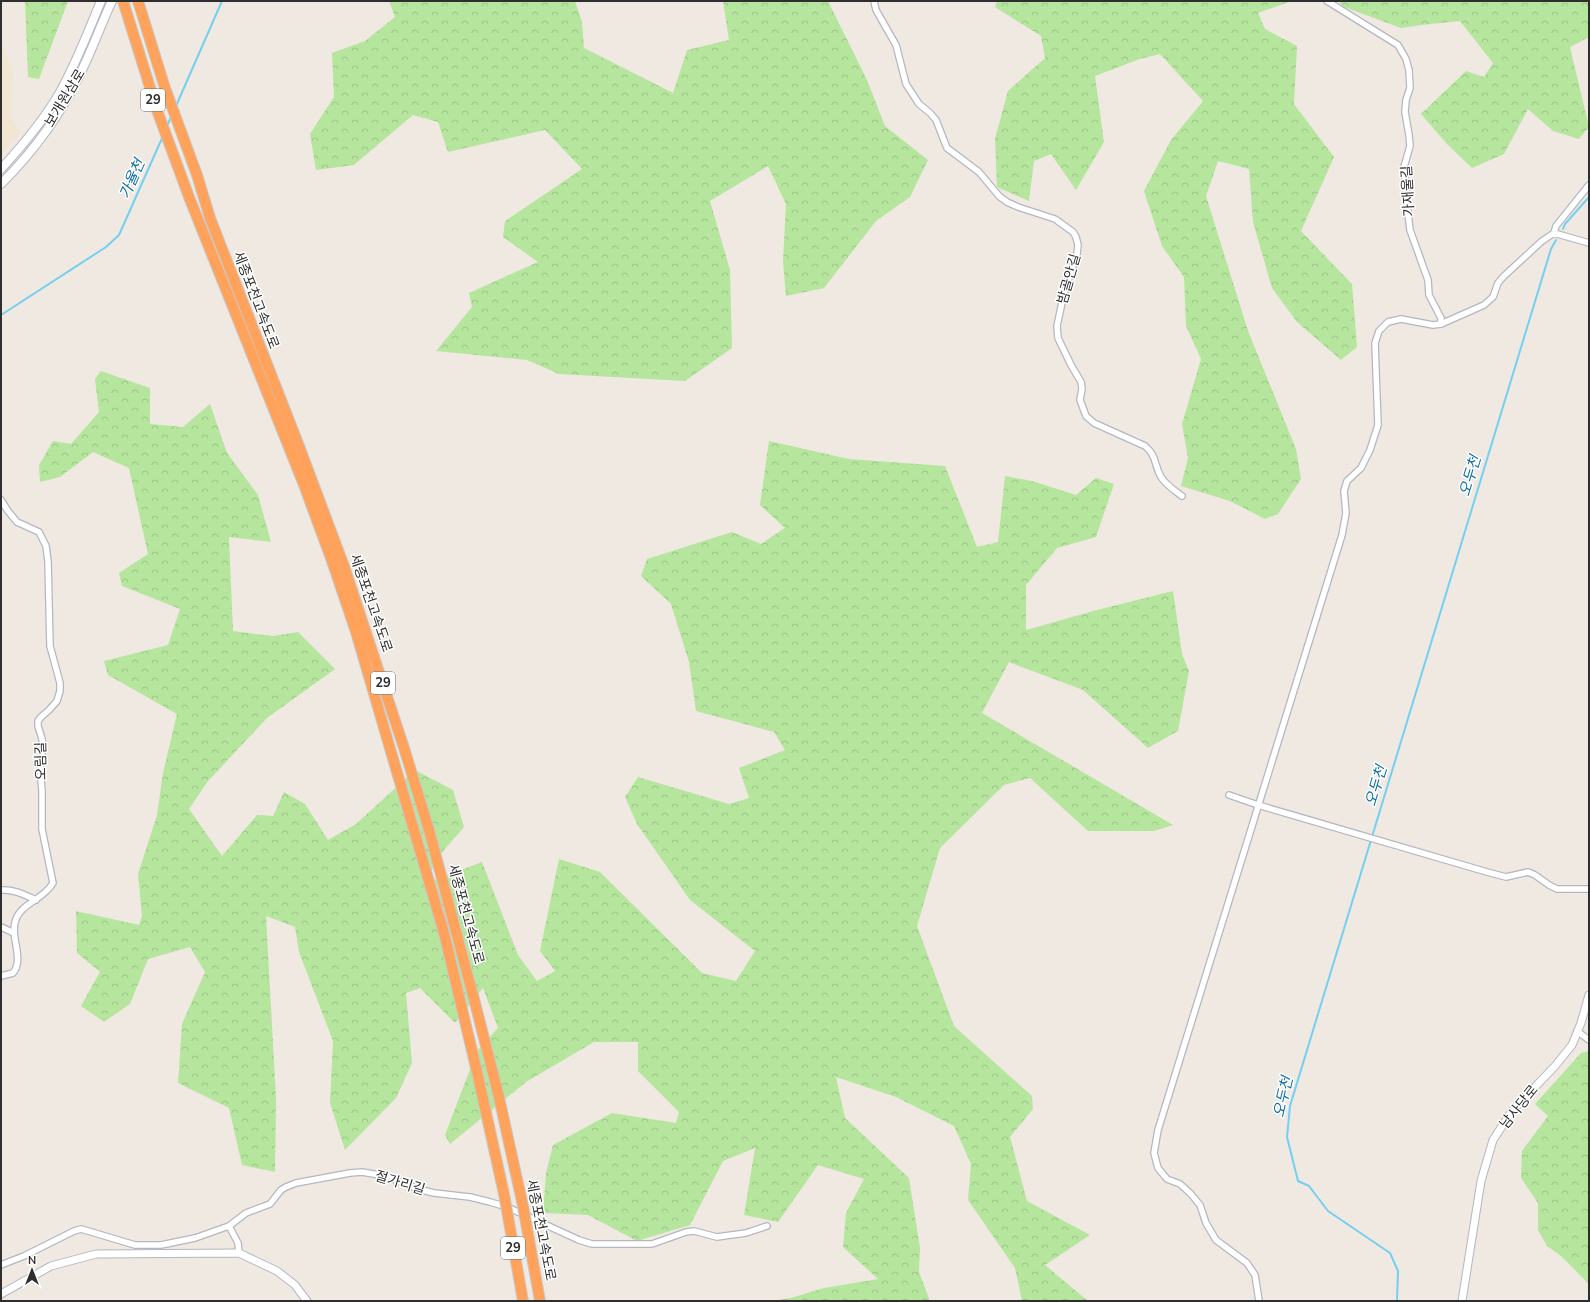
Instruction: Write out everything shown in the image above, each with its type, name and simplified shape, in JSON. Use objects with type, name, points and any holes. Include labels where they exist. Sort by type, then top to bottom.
[{"type":"highway","name":"세종포천고속도로","points":[[123,1],[158,113],[189,197],[304,485],[356,632],[444,933],[504,1194],[522,1301]]},
{"type":"highway","name":"세종포천고속도로","points":[[138,1],[165,88],[210,218],[300,446],[341,558],[404,748],[431,837],[498,1093],[523,1206],[540,1301]]},
{"type":"main road","name":"보개원삼로","points":[[1,169],[35,130],[60,93],[102,1]]},
{"type":"main road","name":"보개원삼로","points":[[1,184],[43,134],[70,94],[112,1]]},
{"type":"street","name":"밤골안길","points":[[874,1],[878,14],[896,45],[906,84],[919,104],[936,120],[946,148],[979,172],[999,196],[1007,202],[1055,219],[1073,232],[1078,245],[1078,254],[1064,294],[1057,326],[1060,343],[1080,382],[1082,389],[1080,400],[1082,408],[1086,416],[1094,423],[1145,446],[1150,450],[1155,457],[1160,475],[1166,484],[1182,496]]},
{"type":"street","name":"가재울길","points":[[1327,1],[1398,45],[1406,59],[1409,70],[1410,88],[1406,100],[1405,112],[1410,146],[1404,167],[1410,230],[1428,280],[1429,295],[1441,318],[1441,324]]},
{"type":"street","points":[[1259,1301],[1255,1275],[1246,1263],[1216,1240],[1206,1223],[1200,1205],[1180,1184],[1167,1179],[1158,1168],[1154,1152],[1158,1130],[1342,535],[1346,513],[1344,491],[1347,481],[1361,468],[1370,450],[1378,425],[1375,343],[1379,331],[1388,322],[1401,319],[1433,326],[1484,305],[1493,297],[1498,283],[1504,276],[1554,232],[1556,226],[1589,185]]},
{"type":"street","points":[[1554,232],[1589,243]]},
{"type":"street","name":"오림길","points":[[1,500],[8,512],[17,522],[39,532],[46,546],[48,561],[50,646],[60,683],[60,692],[57,701],[38,721],[43,746],[40,769],[42,791],[42,829],[53,883],[50,889],[18,914],[15,920],[14,933],[18,962],[13,973],[1,976]]},
{"type":"street","points":[[1229,795],[1258,805],[1506,877],[1528,872],[1536,875],[1548,885],[1557,889],[1589,890]]},
{"type":"street","points":[[1,890],[8,889],[36,900]]},
{"type":"street","points":[[1,928],[14,933]]},
{"type":"street","name":"남사당로","points":[[1462,1301],[1481,1181],[1493,1140],[1512,1111],[1555,1066],[1572,1045],[1589,995]]},
{"type":"street","points":[[1577,1031],[1589,1040]]},
{"type":"street","name":"절가리길","points":[[1,1265],[24,1256],[81,1229],[135,1245],[161,1244],[195,1238],[229,1226],[246,1213],[270,1204],[286,1187],[311,1179],[362,1172],[385,1176],[418,1189],[434,1193],[470,1197],[507,1207],[579,1240],[592,1244],[652,1244],[686,1232],[694,1232],[717,1237],[746,1233],[767,1226]]},
{"type":"street","points":[[229,1226],[238,1243],[239,1253]]},
{"type":"street","points":[[1,1294],[51,1266],[96,1254],[239,1253],[277,1271],[294,1285],[307,1301]]},
{"type":"shaded area","points":[[1,45],[3,46],[13,73],[11,117],[20,133],[1,155]]},
{"type":"green space","points":[[25,1],[68,1],[39,79],[28,77]]},
{"type":"green space","points":[[389,1],[575,1],[582,22],[584,48],[673,93],[687,50],[729,40],[723,1],[828,1],[867,80],[885,126],[928,160],[910,197],[876,221],[824,288],[786,296],[783,261],[786,204],[768,166],[710,201],[730,270],[732,348],[685,381],[559,374],[527,360],[436,351],[472,307],[469,293],[538,262],[503,237],[505,221],[582,169],[545,130],[448,152],[438,122],[413,115],[354,165],[316,170],[310,134],[334,97],[332,53],[365,41],[395,17]]},
{"type":"green space","points":[[997,1],[1292,1],[1258,13],[1265,29],[1297,46],[1294,104],[1334,157],[1301,231],[1352,284],[1357,347],[1341,360],[1297,322],[1272,288],[1253,222],[1249,169],[1218,161],[1206,196],[1248,331],[1296,449],[1301,479],[1278,514],[1265,519],[1230,501],[1181,486],[1188,458],[1182,424],[1201,359],[1186,326],[1184,277],[1162,246],[1144,191],[1171,140],[1203,101],[1160,54],[1140,59],[1095,76],[1104,142],[1076,190],[1051,154],[1034,161],[1029,201],[997,187],[995,139],[1008,91],[1045,58],[1041,36],[995,7]]},
{"type":"green space","points":[[1338,1],[1589,1],[1589,37],[1570,47],[1589,127],[1579,139],[1553,131],[1528,109],[1504,154],[1472,168],[1447,144],[1421,114],[1466,71],[1484,77],[1493,63],[1460,21],[1401,28],[1344,7]]},
{"type":"green space","points":[[101,371],[150,388],[150,424],[183,427],[210,404],[227,453],[258,495],[271,542],[229,537],[233,631],[273,636],[298,632],[335,669],[267,718],[208,781],[189,809],[222,856],[257,815],[273,816],[284,792],[305,804],[328,840],[356,824],[415,770],[453,790],[464,827],[437,858],[426,883],[482,862],[518,955],[537,981],[555,971],[540,951],[559,859],[600,872],[702,973],[736,981],[755,951],[690,900],[637,824],[625,797],[638,777],[729,804],[749,798],[739,768],[785,750],[774,732],[696,711],[689,662],[671,604],[641,576],[647,559],[732,532],[761,544],[785,528],[760,505],[769,441],[849,459],[945,466],[977,547],[998,542],[1005,476],[1032,481],[1076,495],[1096,478],[1114,484],[1096,537],[1057,548],[1026,585],[1026,630],[1173,591],[1182,654],[1189,671],[1178,731],[1148,748],[1083,690],[1009,662],[982,713],[1173,825],[1154,831],[1088,831],[1030,778],[1004,785],[940,848],[917,926],[954,1026],[1032,1096],[1033,1109],[1010,1137],[1027,1201],[1090,1235],[1045,1265],[1088,1301],[1022,1301],[1015,1268],[968,1200],[971,1164],[954,1126],[896,1097],[836,1077],[845,1118],[909,1178],[920,1248],[919,1272],[930,1301],[771,1301],[791,1298],[824,1288],[878,1279],[843,1247],[846,1213],[864,1179],[818,1165],[778,1222],[744,1215],[755,1148],[723,1161],[690,1225],[637,1241],[588,1215],[543,1213],[546,1173],[553,1145],[612,1113],[676,1123],[679,1112],[638,1071],[638,1042],[594,1042],[526,1082],[450,1144],[445,1135],[477,1051],[498,1028],[483,988],[455,1023],[420,988],[406,993],[412,1063],[396,1098],[345,1150],[330,1103],[333,1041],[299,952],[295,927],[266,916],[276,1098],[275,1172],[242,1165],[229,1108],[178,1083],[182,1024],[205,972],[190,947],[148,959],[130,1004],[104,1022],[81,1006],[100,972],[77,953],[76,911],[139,925],[142,916],[138,874],[157,815],[163,773],[177,714],[108,675],[104,661],[168,645],[180,609],[122,586],[119,573],[148,554],[129,468],[93,452],[60,477],[40,482],[39,465],[53,441],[71,444],[99,412],[95,379]]},
{"type":"green space","points":[[1589,1051],[1589,1284],[1561,1256],[1547,1246],[1538,1230],[1538,1203],[1521,1178],[1522,1151],[1548,1116],[1535,1104],[1581,1053]]},
{"type":"waterway","name":"가율천","points":[[176,106],[222,1]]},
{"type":"waterway","name":"가율천","points":[[167,126],[171,117]]},
{"type":"waterway","name":"가율천","points":[[1,315],[106,247],[119,235],[163,136]]},
{"type":"waterway","points":[[1563,229],[1565,224],[1589,197]]},
{"type":"waterway","name":"오두천","points":[[1397,1301],[1398,1271],[1390,1253],[1328,1211],[1309,1186],[1298,1181],[1287,1137],[1290,1106],[1551,249],[1556,240]]}]
